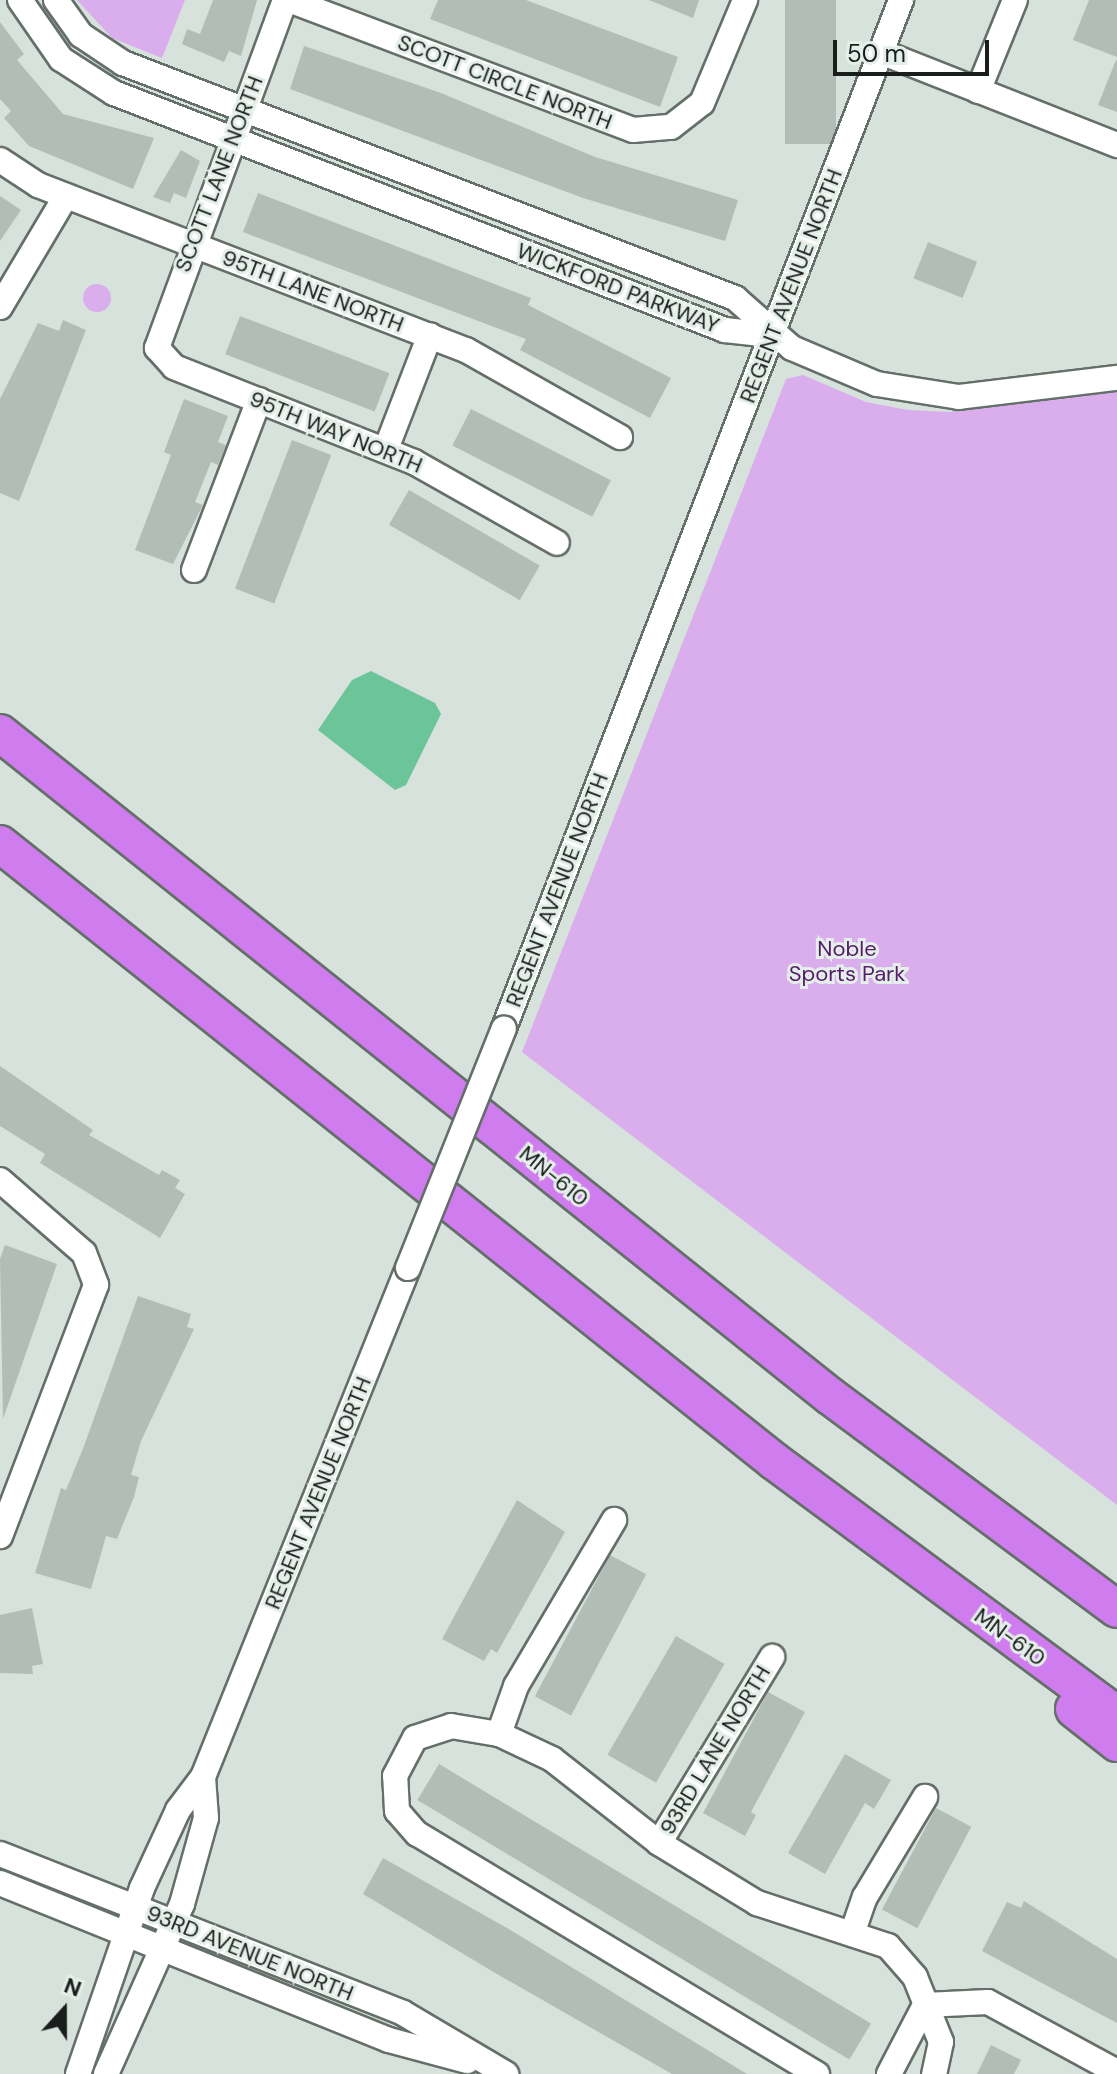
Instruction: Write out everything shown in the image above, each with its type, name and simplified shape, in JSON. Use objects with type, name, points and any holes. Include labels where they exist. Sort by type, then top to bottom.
[{"type":"highway","name":"MN-610","points":[[0,733],[830,1396],[1117,1609]]},
{"type":"highway","name":"MN-610","points":[[0,844],[939,1586],[1117,1715]]},
{"type":"highway","points":[[830,1396],[1117,1586]]},
{"type":"highway","points":[[939,1586],[1117,1743]]},
{"type":"street","name":"WICKFORD PARKWAY","points":[[20,0],[39,34],[86,79],[725,330],[771,335]]},
{"type":"street","name":"WICKFORD PARKWAY","points":[[56,0],[99,51],[735,298],[771,335]]},
{"type":"street","name":"SCOTT LANE NORTH","points":[[157,348],[231,138],[287,0]]},
{"type":"street","name":"SCOTT CIRCLE NORTH","points":[[287,0],[633,130],[671,127],[702,103],[745,0]]},
{"type":"street","name":"REGENT AVENUE NORTH","points":[[78,2074],[135,1907],[178,1810],[203,1777],[504,1028],[901,0]]},
{"type":"street","points":[[978,91],[1015,0]]},
{"type":"street","points":[[881,52],[1117,145]]},
{"type":"street","name":"95TH LANE NORTH","points":[[0,160],[66,196],[430,335],[620,437]]},
{"type":"street","points":[[0,307],[66,196]]},
{"type":"street","points":[[386,449],[430,335]]},
{"type":"street","points":[[771,335],[877,384],[916,394],[959,397],[1117,378]]},
{"type":"street","name":"95TH WAY NORTH","points":[[157,348],[174,367],[386,449],[557,543]]},
{"type":"street","points":[[194,570],[259,400]]},
{"type":"street","points":[[0,1180],[84,1253],[96,1285],[0,1536]]},
{"type":"street","points":[[499,1734],[516,1686],[614,1520]]},
{"type":"street","name":"93RD LANE NORTH","points":[[659,1843],[772,1657]]},
{"type":"street","name":"93RD LANE NORTH","points":[[817,2074],[417,1834],[397,1811],[395,1776],[415,1738],[451,1726],[499,1734],[552,1759],[659,1843],[757,1903],[888,1946],[915,1977],[941,2042],[934,2074]]},
{"type":"street","name":"REGENT AVENUE NORTH","points":[[106,2074],[174,1923],[206,1818],[203,1777]]},
{"type":"street","points":[[852,1934],[865,1897],[925,1797]]},
{"type":"street","name":"93RD AVENUE NORTH","points":[[0,1854],[403,2013],[499,2071]]},
{"type":"street","name":"93RD AVENUE NORTH","points":[[0,1883],[389,2040],[499,2071]]},
{"type":"street","points":[[889,2074],[925,2005],[988,2002],[1101,2069]]},
{"type":"green space","points":[[77,0],[185,0],[162,58],[112,38]]},
{"type":"green space","points":[[97,284],[107,288],[111,298],[107,308],[97,312],[87,308],[83,298],[87,288]]},
{"type":"green space","name":"Noble Sports Park","points":[[803,375],[866,402],[908,410],[950,412],[1117,391],[1117,1505],[522,1052],[786,379]]},
{"type":"shaded area","points":[[371,671],[435,703],[441,714],[406,785],[395,790],[318,730],[352,680]]},
{"type":"building","points":[[213,0],[257,0],[241,56],[229,51],[224,62],[182,44],[187,29],[200,34]]},
{"type":"building","points":[[438,0],[526,0],[678,57],[660,107],[430,19]]},
{"type":"building","points":[[649,0],[699,0],[693,18]]},
{"type":"building","points":[[785,0],[836,0],[836,144],[785,144]]},
{"type":"building","points":[[1089,0],[1117,0],[1117,57],[1073,40]]},
{"type":"building","points":[[0,22],[24,54],[17,60],[63,114],[154,138],[133,189],[29,146],[4,118],[11,111],[0,99]]},
{"type":"building","points":[[304,46],[441,93],[595,157],[738,200],[725,241],[583,198],[290,89]]},
{"type":"building","points":[[1117,61],[1117,112],[1098,105]]},
{"type":"building","points":[[181,150],[200,161],[186,198],[174,193],[170,203],[153,197]]},
{"type":"building","points":[[258,193],[531,298],[528,305],[671,378],[650,418],[520,350],[526,339],[243,232]]},
{"type":"building","points":[[0,196],[21,210],[0,241]]},
{"type":"building","points":[[928,242],[977,262],[963,298],[913,278]]},
{"type":"building","points":[[240,316],[389,373],[375,412],[225,354]]},
{"type":"building","points":[[63,320],[86,330],[19,501],[0,493],[0,399],[38,323],[59,331]]},
{"type":"building","points":[[184,399],[228,416],[218,442],[226,445],[218,465],[211,462],[195,502],[203,505],[173,564],[135,550],[171,455],[164,452]]},
{"type":"building","points":[[471,409],[611,480],[592,517],[452,446]]},
{"type":"building","points":[[292,440],[331,455],[274,603],[235,588]]},
{"type":"building","points":[[409,490],[540,566],[520,600],[389,525]]},
{"type":"building","points":[[0,1066],[93,1130],[89,1135],[159,1175],[162,1170],[180,1180],[175,1188],[185,1194],[160,1238],[40,1163],[45,1154],[0,1126]]},
{"type":"building","points":[[5,1245],[57,1264],[3,1419],[0,1259]]},
{"type":"building","points":[[138,1296],[191,1314],[187,1327],[194,1329],[141,1441],[131,1475],[139,1477],[134,1497],[117,1539],[106,1536],[91,1589],[35,1573],[61,1488],[66,1490],[84,1446]]},
{"type":"building","points":[[517,1500],[565,1532],[497,1653],[491,1649],[484,1661],[442,1639]]},
{"type":"building","points":[[610,1555],[646,1574],[571,1716],[535,1696]]},
{"type":"building","points":[[32,1608],[43,1664],[32,1666],[33,1674],[0,1673],[0,1615]]},
{"type":"building","points":[[676,1636],[724,1664],[656,1783],[608,1755]]},
{"type":"building","points":[[768,1692],[805,1712],[751,1812],[756,1815],[745,1836],[703,1813]]},
{"type":"building","points":[[845,1754],[891,1780],[874,1809],[865,1803],[825,1874],[788,1853]]},
{"type":"building","points":[[439,1764],[871,2024],[849,2060],[417,1800]]},
{"type":"building","points":[[936,1808],[971,1827],[917,1928],[882,1910]]},
{"type":"building","points":[[383,1858],[512,1931],[747,2074],[672,2074],[497,1974],[363,1894]]},
{"type":"building","points":[[1024,1901],[1117,1959],[1117,2023],[982,1951],[1007,1902],[1021,1908]]},
{"type":"building","points":[[991,2045],[1021,2060],[1014,2074],[977,2074]]}]
